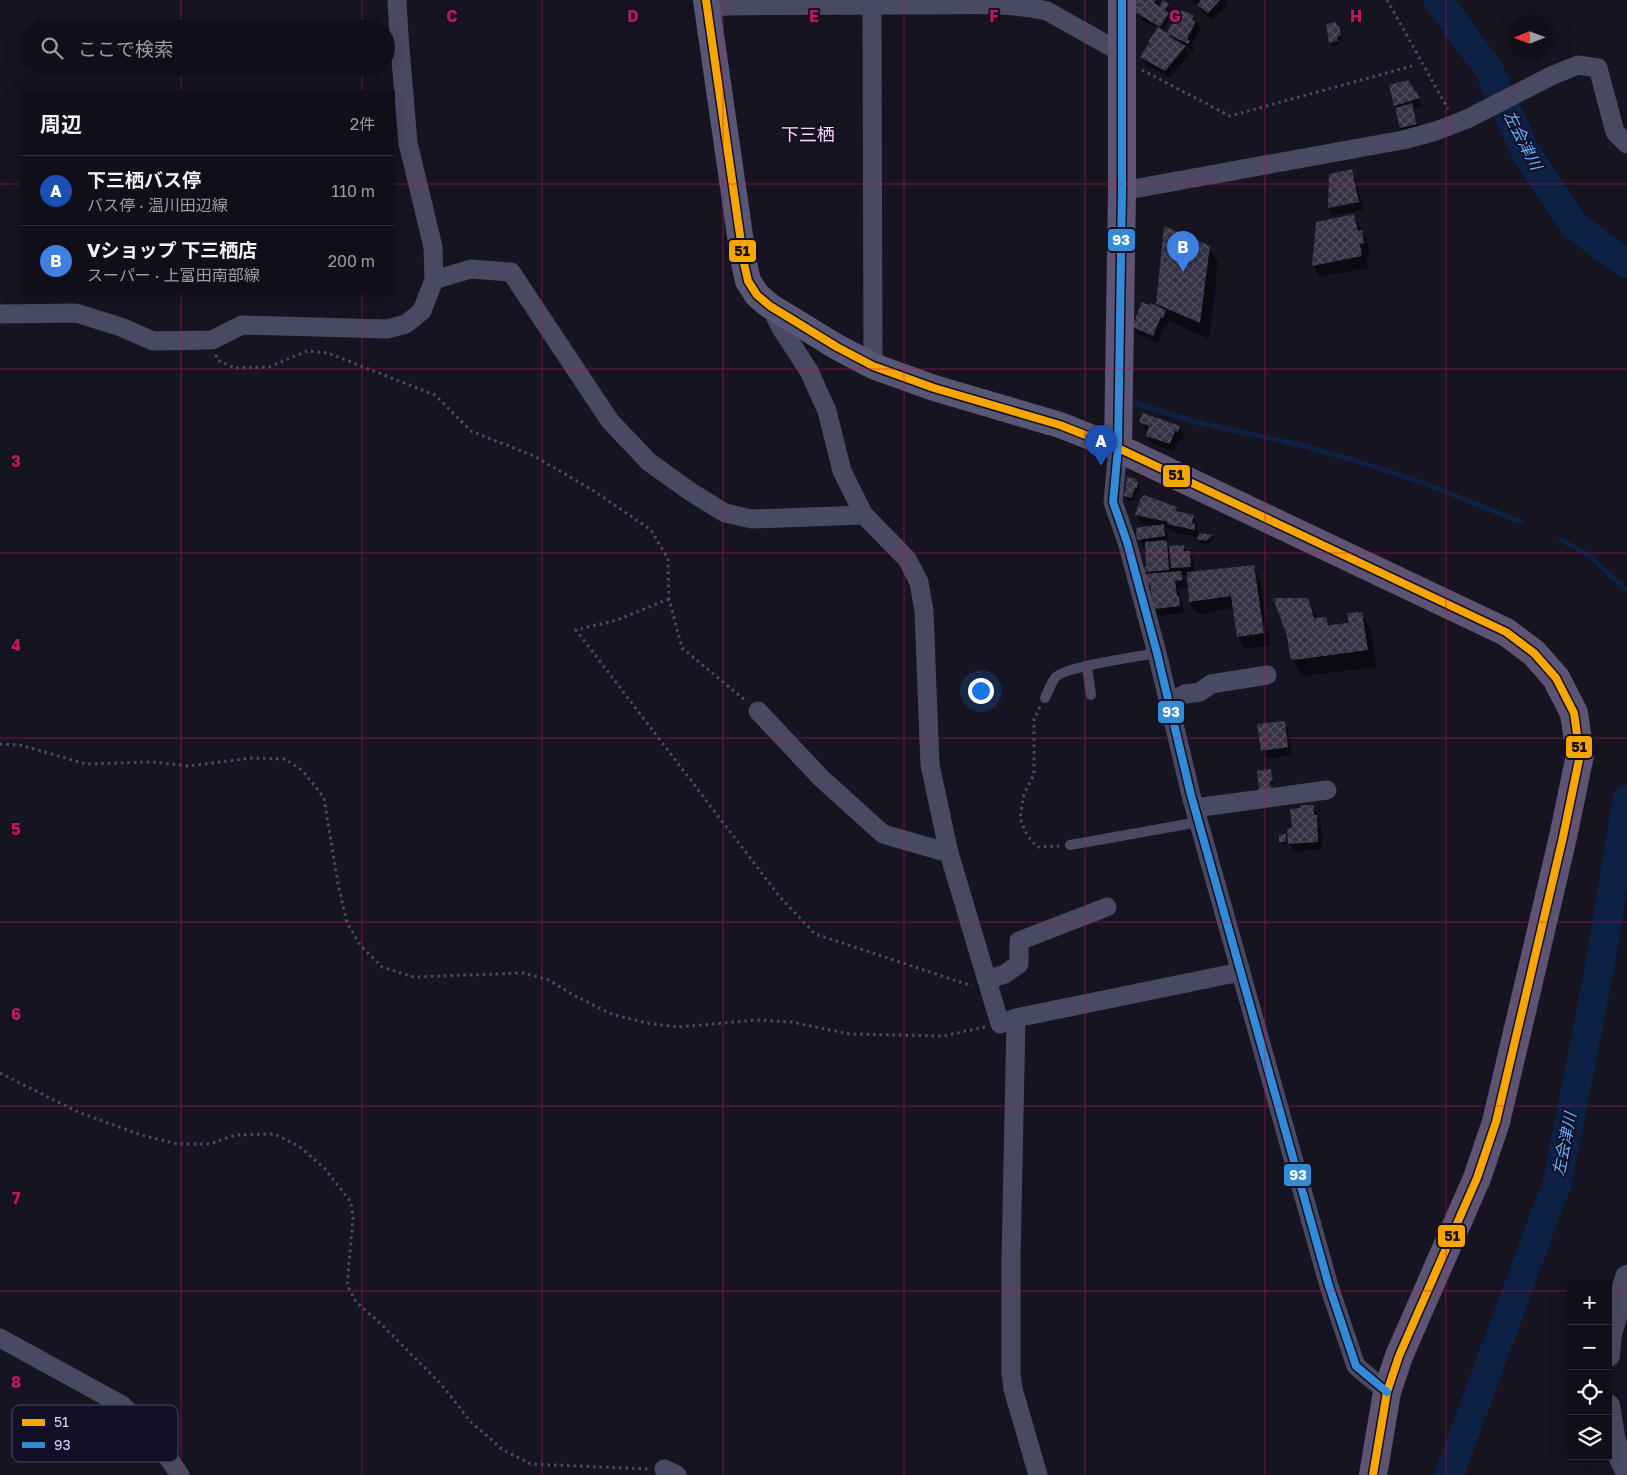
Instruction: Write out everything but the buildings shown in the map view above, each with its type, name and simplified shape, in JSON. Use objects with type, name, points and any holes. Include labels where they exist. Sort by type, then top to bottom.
[{"type":"main road","points":[[1118,448],[1122,191],[1122,0]]},
{"type":"main road","points":[[706,4],[744,263],[748,281],[757,295],[770,306],[873,366],[934,388],[1060,425],[1118,448],[1506,632],[1534,653],[1556,678],[1574,714],[1580,755],[1564,838],[1496,1122],[1477,1178],[1399,1356],[1388,1392],[1373,1475]]},
{"type":"street","points":[[0,314],[76,313],[153,341],[212,340],[242,325],[387,329],[406,324],[422,311],[434,280],[433,247],[408,144],[397,0]]},
{"type":"street","points":[[706,4],[730,6],[874,2],[998,5],[1033,8],[1047,11],[1122,56]]},
{"type":"street","points":[[873,366],[872,11],[874,2]]},
{"type":"street","points":[[1122,191],[1403,140],[1436,131],[1578,65],[1598,68],[1615,132],[1627,144]]},
{"type":"street","points":[[434,280],[471,269],[511,272],[610,421],[649,462],[726,513],[752,519],[864,515]]},
{"type":"street","points":[[770,306],[781,328],[809,371],[827,411],[842,471],[864,515],[907,559],[919,582],[924,610],[930,765],[949,853],[989,986],[1008,1021],[1011,1373],[1013,1389],[1038,1475]]},
{"type":"street","points":[[1118,448],[1112,502],[1127,542],[1157,654],[1191,795],[1329,1286],[1356,1366],[1388,1392]]},
{"type":"street","points":[[1169,702],[1185,694],[1200,692],[1211,684],[1267,675]]},
{"type":"street","points":[[758,711],[821,778],[883,834],[949,853]]},
{"type":"street","points":[[1197,815],[1327,790]]},
{"type":"street","points":[[989,986],[1019,964],[1019,942],[1107,907]]},
{"type":"street","points":[[1008,1021],[1240,972]]},
{"type":"street","points":[[1612,1327],[1627,1277]]},
{"type":"street","points":[[0,1338],[122,1405]]},
{"type":"street","points":[[1610,1415],[1614,1442],[1627,1471]]},
{"type":"street","points":[[171,1462],[180,1475]]},
{"type":"lane","points":[[1045,698],[1056,676],[1066,671],[1157,654]]},
{"type":"lane","points":[[1087,667],[1090,695]]},
{"type":"lane","points":[[1070,845],[1197,815]]},
{"type":"path","points":[[1386,0],[1432,79],[1461,121]]},
{"type":"path","points":[[1122,56],[1230,116],[1412,66]]},
{"type":"path","points":[[212,340],[217,360],[235,368],[269,368],[307,351],[328,353],[435,395],[471,431],[534,456],[594,491],[651,530],[668,559],[669,599],[682,648],[758,711]]},
{"type":"path","points":[[669,599],[617,620],[576,630],[780,897],[815,934],[989,986]]},
{"type":"path","points":[[1045,698],[1034,719],[1034,774],[1024,794],[1020,818],[1027,835],[1037,847],[1070,845]]},
{"type":"path","points":[[0,744],[20,745],[86,764],[152,762],[190,766],[252,758],[285,759],[303,771],[324,798],[338,884],[347,923],[360,945],[382,967],[414,976],[524,973],[549,980],[575,996],[614,1015],[647,1023],[678,1027],[757,1020],[791,1022],[850,1034],[943,1036],[1008,1021]]},
{"type":"path","points":[[0,1073],[78,1112],[141,1135],[177,1144],[210,1144],[235,1134],[274,1134],[299,1146],[325,1169],[351,1202],[353,1219],[347,1285],[356,1302],[382,1324],[441,1384],[471,1422],[502,1450],[531,1464],[670,1472]]},
{"type":"waterway","name":"左会津川","points":[[1438,0],[1489,70],[1526,153],[1575,226],[1627,264]]},
{"type":"waterway","points":[[1134,403],[1196,422],[1300,445],[1353,460],[1426,484],[1521,522]]},
{"type":"waterway","points":[[1561,540],[1587,554],[1627,590]]},
{"type":"waterway","name":"左会津川","points":[[1449,1475],[1558,1180],[1602,954],[1627,799]]},
{"type":"transit line","name":"51","points":[[706,0],[744,263],[748,281],[757,295],[770,306],[837,347],[873,366],[934,388],[1060,425],[1118,448],[1506,632],[1534,653],[1556,678],[1574,713],[1580,755],[1563,837],[1496,1122],[1477,1178],[1399,1356],[1387,1392],[1373,1475]]},
{"type":"transit line","name":"93","points":[[1122,0],[1122,191],[1118,448],[1113,502],[1127,542],[1157,653],[1191,795],[1329,1286],[1356,1366],[1387,1392]]},
{"type":"place","name":"Vショップ 下三栖店","points":[[1183,272]]},
{"type":"place","name":"下三栖バス停","points":[[1101,466]]},
{"type":"district","name":"下三栖","points":[[808,135]]}]
